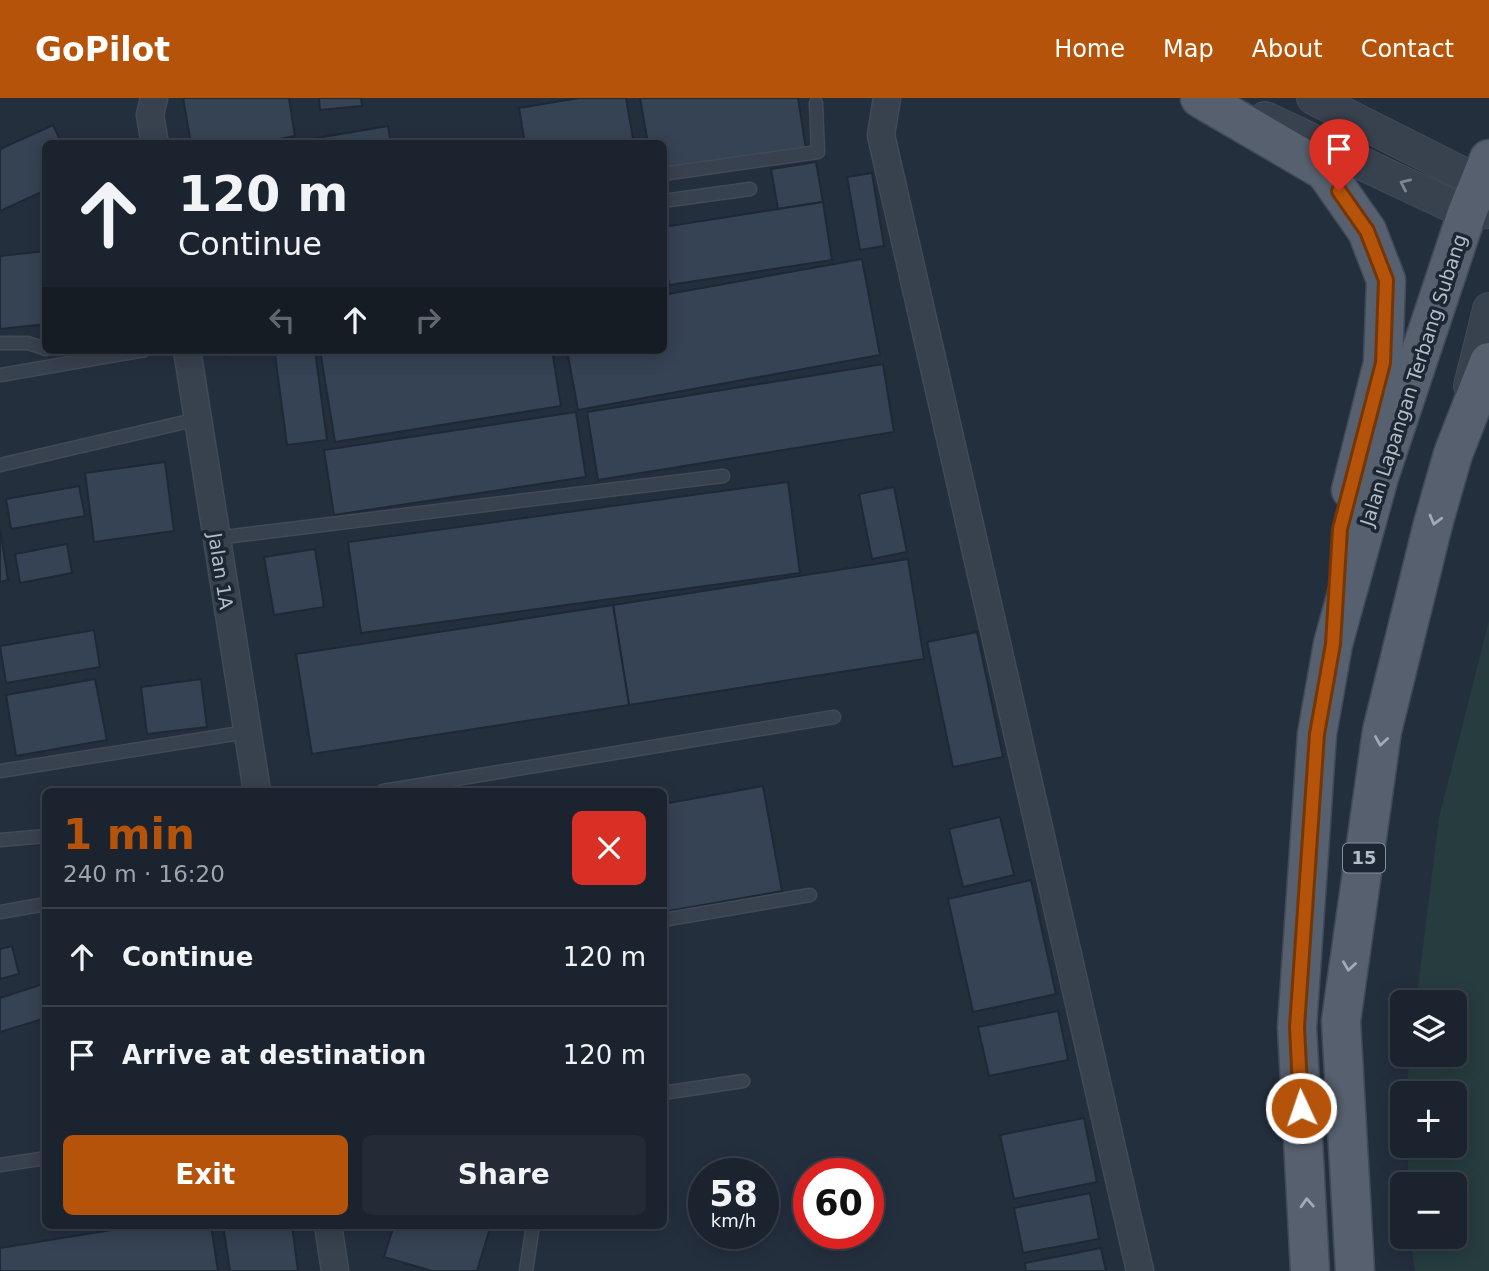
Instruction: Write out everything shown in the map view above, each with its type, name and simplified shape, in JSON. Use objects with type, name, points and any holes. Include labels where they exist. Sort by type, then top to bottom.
[{"type":"main road","points":[[1200,98],[1325,171],[1367,231],[1386,280],[1383,363],[1340,529],[1333,644]]},
{"type":"main road","name":"Jalan Lapangan Terbang Subang","points":[[1310,1271],[1297,1027],[1317,734],[1333,644],[1380,477],[1483,192]]},
{"type":"main road","name":"15","points":[[1355,1271],[1341,1021],[1382,731],[1453,454],[1489,362]]},
{"type":"street","points":[[154,98],[150,115],[154,140]]},
{"type":"street","points":[[887,98],[881,135],[1140,1271]]},
{"type":"street","points":[[1223,98],[1483,192]]},
{"type":"street","points":[[1313,98],[1483,192]]},
{"type":"street","points":[[1453,454],[1489,309]]},
{"type":"street","name":"Jalan 1A","points":[[188,354],[256,788]]},
{"type":"street","points":[[329,1229],[335,1271]]},
{"type":"lane","points":[[667,173],[818,152],[816,103]]},
{"type":"lane","points":[[667,200],[750,189]]},
{"type":"lane","points":[[0,343],[28,343],[42,348]]},
{"type":"lane","points":[[58,354],[79,361]]},
{"type":"lane","points":[[0,375],[121,354]]},
{"type":"lane","points":[[0,465],[198,419]]},
{"type":"lane","points":[[216,538],[723,476]]},
{"type":"lane","points":[[401,788],[834,717]]},
{"type":"lane","points":[[0,771],[247,732]]},
{"type":"lane","points":[[0,841],[42,836]]},
{"type":"lane","points":[[667,919],[810,895]]},
{"type":"lane","points":[[0,912],[42,905]]},
{"type":"lane","points":[[667,1092],[743,1081]]},
{"type":"lane","points":[[0,1166],[42,1159]]},
{"type":"lane","points":[[526,1271],[532,1229]]},
{"type":"green space","points":[[1489,621],[1489,1271],[1415,1271],[1412,1249],[1467,1249],[1467,1172],[1408,1172],[1408,1158],[1467,1158],[1467,1081],[1407,1081],[1409,1067],[1467,1067],[1467,990],[1418,990],[1439,817]]},
{"type":"building","points":[[183,98],[289,98],[295,136],[275,140],[190,140]]},
{"type":"building","points":[[319,98],[361,98],[362,106],[320,110]]},
{"type":"building","points":[[579,98],[626,98],[633,140],[524,140],[519,108]]},
{"type":"building","points":[[640,98],[798,98],[806,149],[667,172],[667,140],[647,140]]},
{"type":"building","points":[[53,125],[60,140],[42,140],[42,192],[0,211],[0,149]]},
{"type":"building","points":[[388,126],[390,140],[305,140]]},
{"type":"building","points":[[816,162],[823,202],[778,209],[771,169]]},
{"type":"building","points":[[872,173],[884,246],[860,250],[847,177]]},
{"type":"building","points":[[823,202],[832,260],[669,285],[667,226]]},
{"type":"building","points":[[42,251],[42,324],[0,329],[0,256]]},
{"type":"building","points":[[862,259],[880,355],[578,410],[568,354],[667,354],[667,294]]},
{"type":"building","points":[[316,354],[327,440],[287,445],[275,355]]},
{"type":"building","points":[[321,354],[553,354],[561,406],[335,442]]},
{"type":"building","points":[[883,364],[894,432],[598,480],[587,412]]},
{"type":"building","points":[[576,412],[586,477],[334,515],[324,450]]},
{"type":"building","points":[[165,462],[174,531],[94,542],[85,473]]},
{"type":"building","points":[[788,482],[800,573],[361,633],[348,542]]},
{"type":"building","points":[[79,486],[85,516],[11,529],[6,499]]},
{"type":"building","points":[[894,487],[907,552],[872,559],[859,494]]},
{"type":"building","points":[[0,529],[8,580],[0,582]]},
{"type":"building","points":[[67,544],[72,573],[20,583],[15,554]]},
{"type":"building","points":[[315,549],[324,607],[274,615],[264,557]]},
{"type":"building","points":[[908,559],[924,659],[629,705],[613,605]]},
{"type":"building","points":[[613,605],[629,705],[312,754],[296,654]]},
{"type":"building","points":[[94,630],[100,667],[6,683],[0,646]]},
{"type":"building","points":[[977,632],[1003,757],[953,767],[927,642]]},
{"type":"building","points":[[95,679],[107,740],[16,756],[6,695]]},
{"type":"building","points":[[201,679],[207,727],[147,734],[141,687]]},
{"type":"building","points":[[763,786],[782,891],[667,911],[667,803]]},
{"type":"building","points":[[1000,817],[1014,875],[963,887],[949,829]]},
{"type":"building","points":[[1031,880],[1056,994],[973,1012],[948,899]]},
{"type":"building","points":[[12,946],[19,974],[0,979],[0,949]]},
{"type":"building","points":[[42,984],[42,1019],[0,1032],[0,998]]},
{"type":"building","points":[[1058,1011],[1068,1060],[989,1076],[978,1027]]},
{"type":"building","points":[[1084,1118],[1097,1182],[1014,1199],[1000,1135]]},
{"type":"building","points":[[1090,1193],[1099,1239],[1023,1253],[1014,1208]]},
{"type":"building","points":[[117,1229],[212,1229],[218,1271],[0,1271],[0,1248]]},
{"type":"building","points":[[224,1229],[293,1229],[298,1271],[230,1271]]},
{"type":"building","points":[[393,1229],[490,1229],[477,1271],[432,1271],[384,1257]]},
{"type":"building","points":[[1101,1248],[1106,1271],[1026,1271],[1025,1263]]},
{"type":"route","points":[[1301,1108],[1297,1027],[1317,734],[1333,644],[1340,529],[1383,363],[1386,280],[1367,231],[1339,191]]}]
